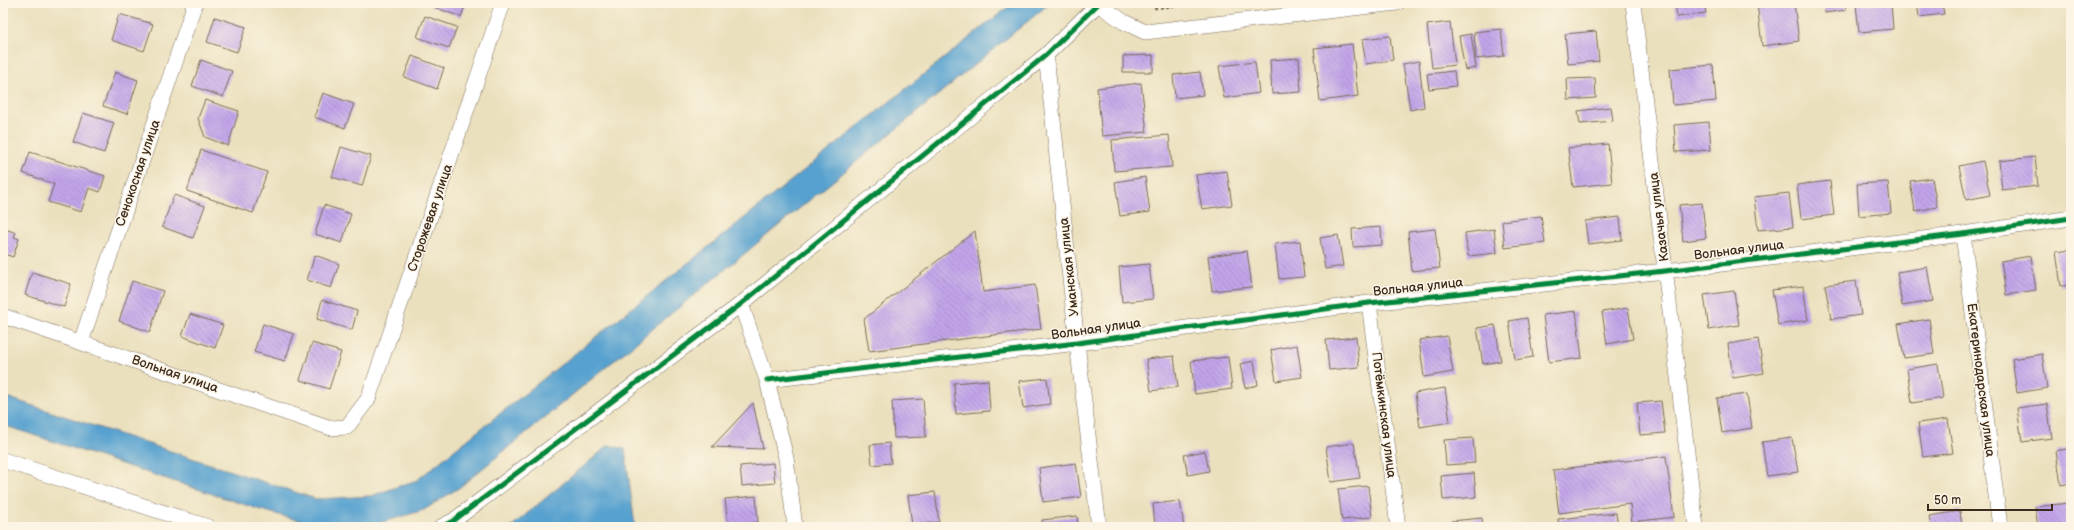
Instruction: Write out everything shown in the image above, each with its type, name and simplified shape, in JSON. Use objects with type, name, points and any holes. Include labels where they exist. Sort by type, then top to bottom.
[{"type":"street","name":"Сенокосная улица","points":[[80,342],[195,3]]},
{"type":"street","name":"Сторожевая улица","points":[[347,427],[368,400],[503,3]]},
{"type":"street","points":[[441,527],[454,521],[741,304],[1046,55],[1099,3],[1124,22],[1145,32],[1397,3]]},
{"type":"street","name":"Казачья улица","points":[[1633,3],[1696,527]]},
{"type":"street","name":"Уманская улица","points":[[1046,55],[1077,343],[1099,527]]},
{"type":"street","name":"Вольная улица","points":[[767,380],[1077,343],[1369,303],[1665,271],[1963,234],[2071,218]]},
{"type":"street","name":"Екатеринодарская улица","points":[[1963,234],[2000,527]]},
{"type":"street","name":"Потёмкинская улица","points":[[1369,303],[1398,527]]},
{"type":"street","points":[[741,304],[767,380],[786,458],[795,527]]},
{"type":"street","name":"Вольная улица","points":[[3,316],[331,428],[347,427]]},
{"type":"street","points":[[3,460],[208,527]]},
{"type":"path","points":[[1143,3],[1156,8],[1206,3]]},
{"type":"water","points":[[1013,3],[1050,3],[460,487],[424,510],[380,523],[335,527],[304,522],[258,509],[3,425],[3,396],[316,499],[371,496],[417,480]]},
{"type":"water","points":[[609,445],[625,449],[635,527],[511,527]]},
{"type":"building","points":[[432,3],[466,3],[461,17],[431,6]]},
{"type":"building","points":[[1675,3],[1704,3],[1706,13],[1677,17]]},
{"type":"building","points":[[1757,3],[1794,3],[1799,41],[1762,46]]},
{"type":"building","points":[[1824,3],[1845,3],[1846,10],[1825,13]]},
{"type":"building","points":[[1891,3],[1893,29],[1859,32],[1856,4]]},
{"type":"building","points":[[1917,3],[1942,3],[1944,14],[1919,17]]},
{"type":"building","points":[[119,14],[153,24],[144,51],[111,40]]},
{"type":"building","points":[[425,16],[457,27],[449,48],[417,37]]},
{"type":"building","points":[[215,17],[246,27],[237,52],[207,42]]},
{"type":"building","points":[[1450,22],[1455,65],[1432,68],[1427,25]]},
{"type":"building","points":[[1501,29],[1504,56],[1476,59],[1474,32]]},
{"type":"building","points":[[1596,31],[1599,61],[1568,64],[1565,34]]},
{"type":"building","points":[[1471,34],[1476,68],[1465,70],[1459,36]]},
{"type":"building","points":[[1390,36],[1393,60],[1366,64],[1362,39]]},
{"type":"building","points":[[1352,44],[1358,96],[1320,101],[1314,48]]},
{"type":"building","points":[[1153,55],[1153,72],[1123,72],[1123,56]]},
{"type":"building","points":[[412,56],[444,68],[437,89],[404,77]]},
{"type":"building","points":[[1299,58],[1301,92],[1272,94],[1270,60]]},
{"type":"building","points":[[201,60],[232,71],[223,97],[192,86]]},
{"type":"building","points":[[1419,61],[1424,107],[1410,110],[1403,64]]},
{"type":"building","points":[[1255,62],[1259,93],[1224,98],[1219,66]]},
{"type":"building","points":[[1713,65],[1716,101],[1673,105],[1670,69]]},
{"type":"building","points":[[1454,71],[1456,86],[1429,89],[1427,74]]},
{"type":"building","points":[[115,72],[138,80],[127,114],[103,106]]},
{"type":"building","points":[[1200,72],[1203,95],[1175,98],[1173,75]]},
{"type":"building","points":[[1595,78],[1596,98],[1568,100],[1567,79]]},
{"type":"building","points":[[1141,83],[1147,132],[1102,136],[1097,88]]},
{"type":"building","points":[[323,93],[354,104],[345,128],[314,117]]},
{"type":"building","points":[[205,100],[239,111],[228,146],[205,137],[198,118]]},
{"type":"building","points":[[1611,107],[1613,121],[1580,124],[1578,111]]},
{"type":"building","points":[[83,113],[114,123],[104,153],[73,142]]},
{"type":"building","points":[[1709,122],[1711,150],[1676,152],[1674,125]]},
{"type":"building","points":[[1169,135],[1172,167],[1114,171],[1112,140]]},
{"type":"building","points":[[1608,144],[1612,183],[1573,187],[1568,148]]},
{"type":"building","points":[[341,147],[371,156],[362,186],[332,177]]},
{"type":"building","points":[[201,150],[267,172],[253,213],[187,191]]},
{"type":"building","points":[[30,152],[105,176],[100,192],[89,188],[81,212],[48,202],[54,184],[23,173]]},
{"type":"building","points":[[2035,157],[2038,186],[2002,190],[1999,161]]},
{"type":"building","points":[[1983,161],[1990,195],[1966,200],[1959,166]]},
{"type":"building","points":[[1227,171],[1232,205],[1202,209],[1196,175]]},
{"type":"building","points":[[1145,177],[1150,212],[1120,216],[1115,182]]},
{"type":"building","points":[[1932,178],[1937,207],[1915,211],[1910,181]]},
{"type":"building","points":[[1830,181],[1834,215],[1801,219],[1797,185]]},
{"type":"building","points":[[1888,182],[1891,213],[1859,216],[1857,184]]},
{"type":"building","points":[[1789,193],[1793,227],[1758,230],[1754,197]]},
{"type":"building","points":[[174,195],[205,206],[193,238],[162,227]]},
{"type":"building","points":[[1702,203],[1706,238],[1683,241],[1679,205]]},
{"type":"building","points":[[324,205],[351,214],[342,243],[315,234]]},
{"type":"building","points":[[1541,216],[1545,243],[1505,248],[1502,221]]},
{"type":"building","points":[[1620,217],[1622,240],[1588,244],[1585,221]]},
{"type":"building","points":[[1381,227],[1382,245],[1353,247],[1352,229]]},
{"type":"building","points":[[3,228],[16,233],[14,237],[19,239],[13,257],[4,254],[3,257]]},
{"type":"building","points":[[1435,229],[1440,268],[1412,271],[1408,232]]},
{"type":"building","points":[[1494,229],[1497,253],[1468,256],[1465,233]]},
{"type":"building","points":[[975,231],[983,292],[1035,285],[1041,329],[869,351],[864,319]]},
{"type":"building","points":[[1338,235],[1343,266],[1325,269],[1320,238]]},
{"type":"building","points":[[1300,241],[1304,277],[1279,279],[1275,244]]},
{"type":"building","points":[[2071,250],[2071,285],[2061,286],[2056,252]]},
{"type":"building","points":[[1247,251],[1252,287],[1212,291],[1208,256]]},
{"type":"building","points":[[315,255],[339,264],[331,288],[307,280]]},
{"type":"building","points":[[2031,256],[2036,290],[2006,295],[2001,261]]},
{"type":"building","points":[[1149,264],[1153,299],[1122,302],[1119,267]]},
{"type":"building","points":[[1927,267],[1933,301],[1902,306],[1897,272]]},
{"type":"building","points":[[32,272],[71,284],[64,307],[25,295]]},
{"type":"building","points":[[132,281],[163,291],[150,332],[119,321]]},
{"type":"building","points":[[1856,281],[1861,315],[1831,319],[1825,285]]},
{"type":"building","points":[[1803,286],[1808,320],[1778,325],[1772,290]]},
{"type":"building","points":[[1734,291],[1739,325],[1709,330],[1704,295]]},
{"type":"building","points":[[322,300],[357,311],[352,330],[317,319]]},
{"type":"building","points":[[1628,308],[1633,339],[1607,344],[1602,312]]},
{"type":"building","points":[[1576,311],[1582,358],[1549,362],[1543,315]]},
{"type":"building","points":[[190,314],[223,325],[215,348],[182,336]]},
{"type":"building","points":[[1527,318],[1533,357],[1515,360],[1509,321]]},
{"type":"building","points":[[1929,319],[1934,354],[1904,358],[1898,324]]},
{"type":"building","points":[[263,324],[294,334],[285,361],[254,352]]},
{"type":"building","points":[[1495,325],[1501,361],[1483,364],[1477,328]]},
{"type":"building","points":[[1447,336],[1453,372],[1424,377],[1419,340]]},
{"type":"building","points":[[1356,337],[1359,367],[1329,370],[1326,340]]},
{"type":"building","points":[[1758,339],[1764,373],[1733,378],[1728,344]]},
{"type":"building","points":[[312,343],[341,352],[329,389],[300,380]]},
{"type":"building","points":[[1297,345],[1302,377],[1276,381],[1271,350]]},
{"type":"building","points":[[2042,354],[2047,388],[2017,393],[2012,359]]},
{"type":"building","points":[[1174,356],[1178,387],[1151,391],[1146,359]]},
{"type":"building","points":[[1228,357],[1232,389],[1195,394],[1191,361]]},
{"type":"building","points":[[1254,361],[1258,385],[1245,388],[1240,364]]},
{"type":"building","points":[[1938,364],[1943,398],[1912,403],[1907,369]]},
{"type":"building","points":[[1047,378],[1050,404],[1023,408],[1019,381]]},
{"type":"building","points":[[988,380],[990,411],[956,414],[954,383]]},
{"type":"building","points":[[1445,388],[1450,422],[1420,427],[1415,393]]},
{"type":"building","points":[[1747,394],[1752,428],[1722,433],[1717,398]]},
{"type":"building","points":[[923,399],[926,437],[894,438],[892,401]]},
{"type":"building","points":[[1661,401],[1665,433],[1640,435],[1637,403]]},
{"type":"building","points":[[753,403],[763,449],[712,447]]},
{"type":"building","points":[[2047,404],[2052,438],[2022,442],[2017,408]]},
{"type":"building","points":[[1948,419],[1953,453],[1923,457],[1918,423]]},
{"type":"building","points":[[1473,438],[1475,463],[1446,465],[1444,440]]},
{"type":"building","points":[[1792,438],[1798,472],[1767,476],[1762,442]]},
{"type":"building","points":[[889,443],[891,463],[872,465],[870,445]]},
{"type":"building","points":[[1354,443],[1360,478],[1331,482],[1326,447]]},
{"type":"building","points":[[2071,448],[2071,483],[2061,485],[2056,451]]},
{"type":"building","points":[[1205,451],[1209,471],[1188,475],[1184,455]]},
{"type":"building","points":[[1666,456],[1674,517],[1632,522],[1630,504],[1559,513],[1553,470]]},
{"type":"building","points":[[773,463],[775,483],[742,486],[740,466]]},
{"type":"building","points":[[1076,463],[1081,497],[1043,502],[1039,468]]},
{"type":"building","points":[[1474,473],[1476,497],[1443,500],[1441,476]]},
{"type":"building","points":[[1368,486],[1372,517],[1342,520],[1338,489]]},
{"type":"building","points":[[935,492],[939,522],[912,525],[908,495]]},
{"type":"building","points":[[756,496],[758,522],[728,525],[725,499]]},
{"type":"building","points":[[1180,501],[1184,527],[1155,527],[1153,504]]},
{"type":"building","points":[[2068,503],[2071,527],[2038,527],[2035,507]]},
{"type":"building","points":[[1960,511],[1962,527],[1931,527],[1929,516]]},
{"type":"building","points":[[1616,513],[1618,527],[1559,527],[1558,519]]},
{"type":"building","points":[[1077,516],[1078,527],[1043,527],[1042,520]]},
{"type":"building","points":[[1482,518],[1483,527],[1451,527],[1451,521]]},
{"type":"building","points":[[1673,524],[1673,527],[1654,527],[1654,526]]},
{"type":"cycle path","points":[[441,527],[453,521],[741,304],[1046,55],[1099,3]]},
{"type":"cycle path","points":[[767,380],[1077,343],[1369,303],[1665,271],[1963,234],[2071,218]]}]
